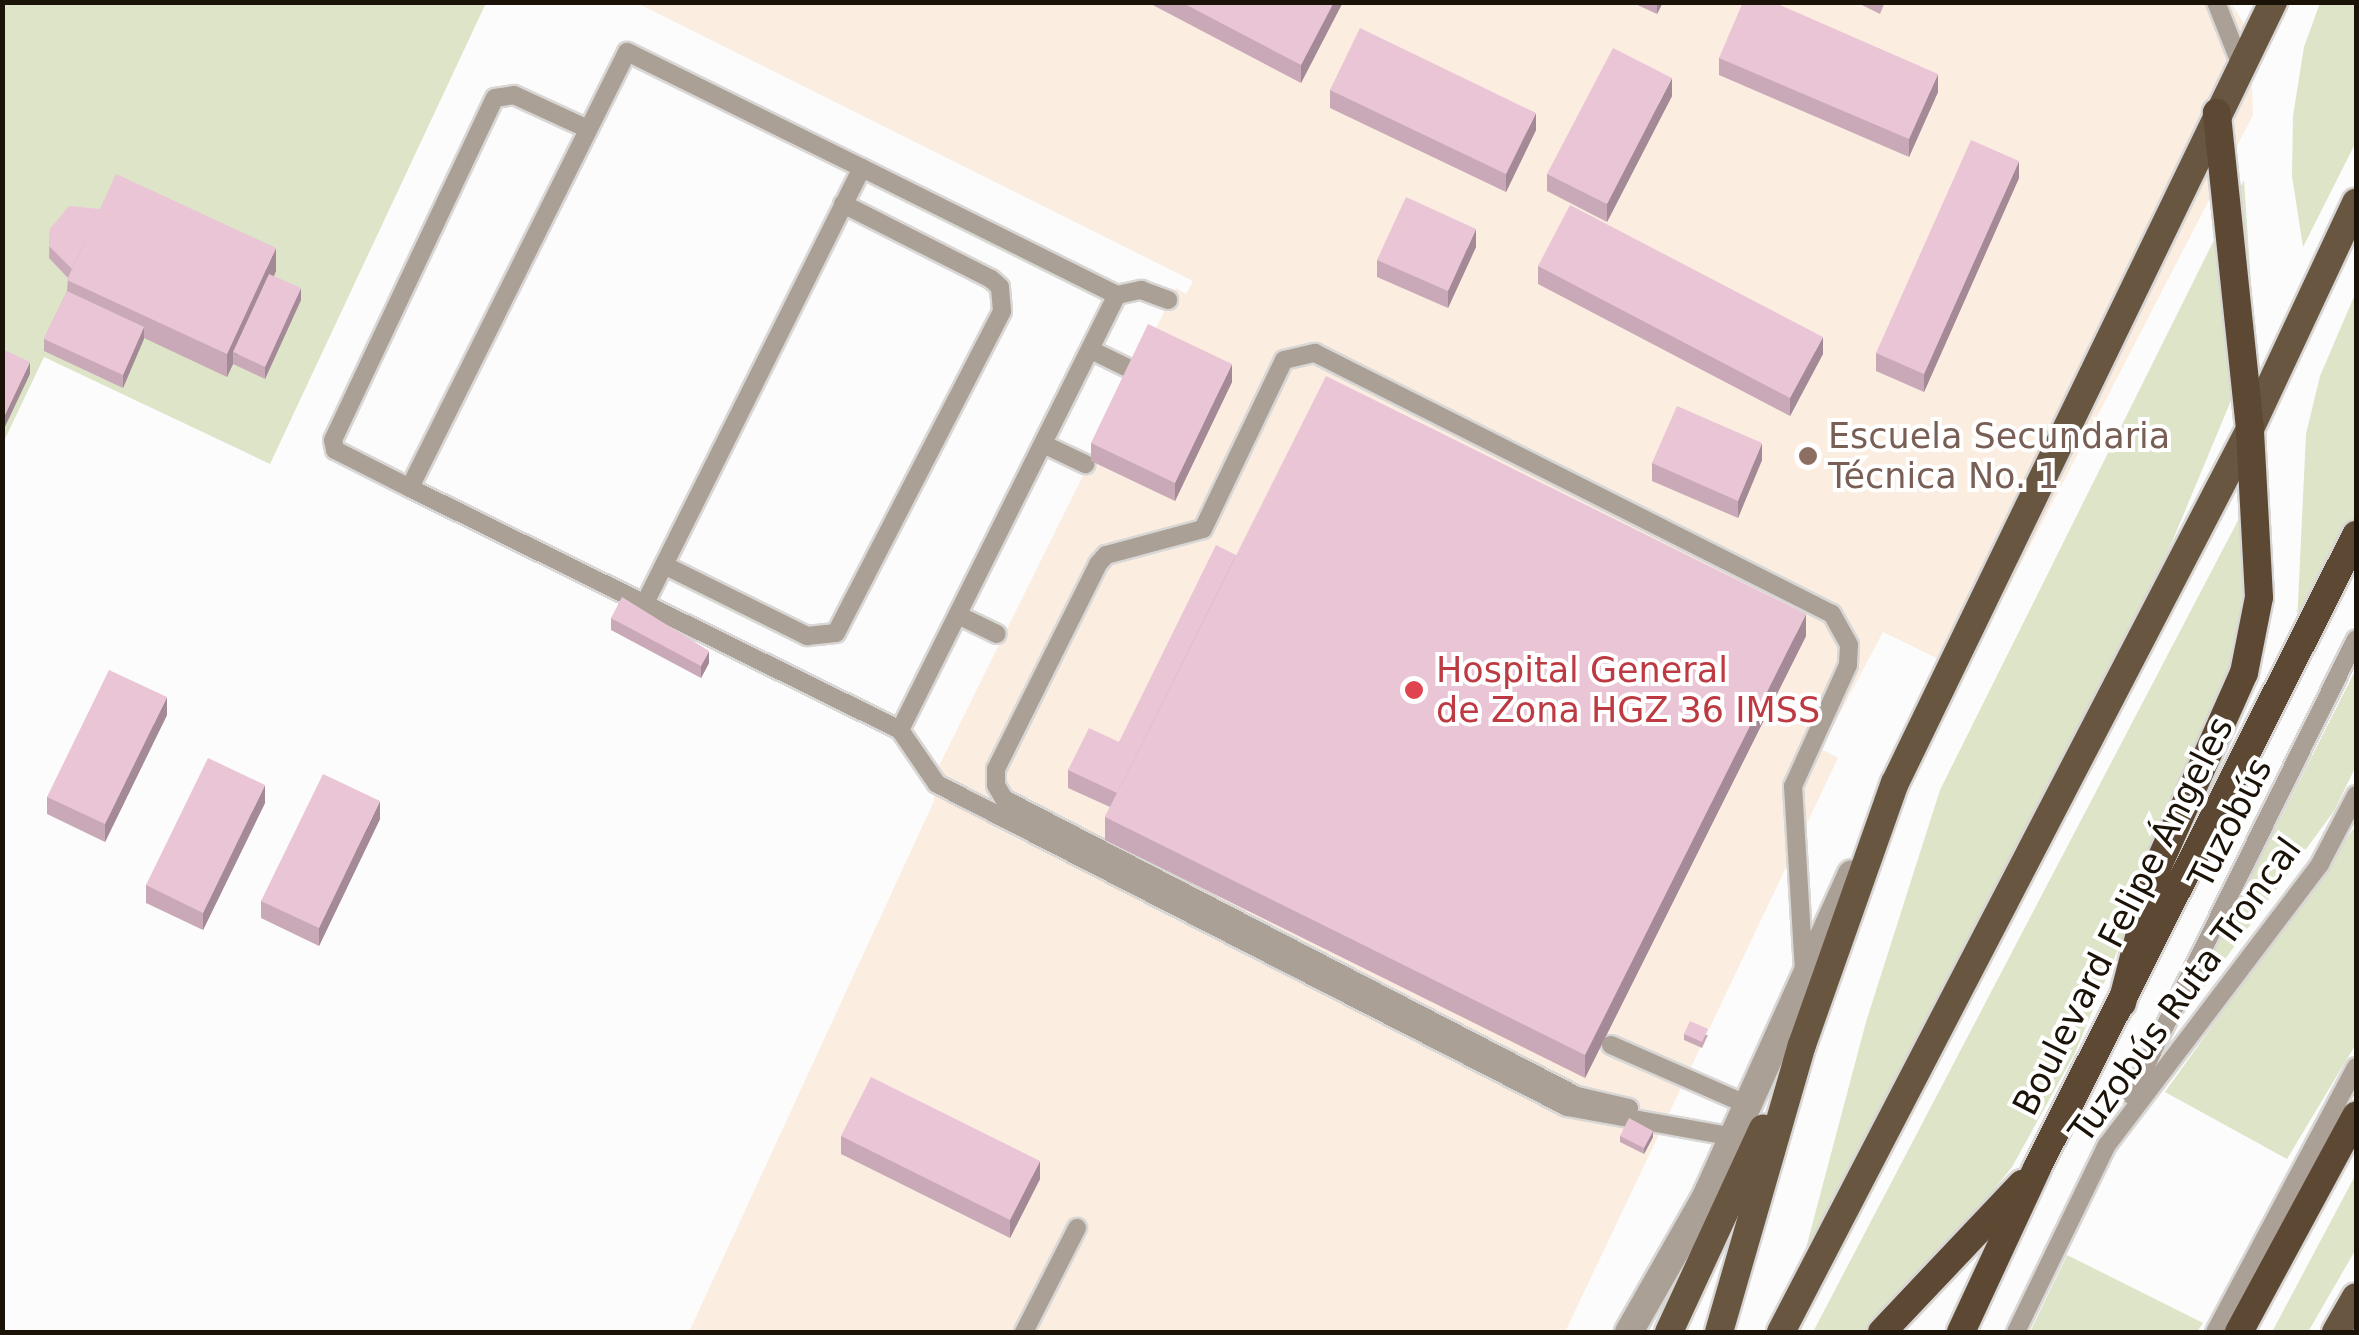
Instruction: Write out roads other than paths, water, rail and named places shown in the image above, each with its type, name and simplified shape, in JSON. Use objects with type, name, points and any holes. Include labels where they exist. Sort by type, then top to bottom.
[{"type":"highway","points":[[2122,1003],[2157,868],[2244,673],[2259,597],[2250,429],[2217,113]]},
{"type":"highway","name":"Boulevard Felipe Ángeles","points":[[1960,1332],[2036,1168],[2356,535]]},
{"type":"highway","points":[[2239,1332],[2356,1116]]},
{"type":"highway","points":[[1882,1332],[2036,1168]]},
{"type":"main road","points":[[1719,1332],[1802,1046],[1895,782],[2273,2]]},
{"type":"main road","points":[[1781,1332],[2250,429],[2356,203]]},
{"type":"main road","points":[[1670,1332],[1802,1046]]},
{"type":"main road","points":[[2336,1332],[2356,1297]]},
{"type":"street","points":[[1629,1332],[1733,1137],[1895,782]]},
{"type":"lane","points":[[2216,2],[2242,65]]},
{"type":"lane","points":[[410,488],[627,52],[1117,295],[1141,290],[1168,300]]},
{"type":"lane","points":[[588,129],[514,95],[496,98],[333,440],[335,450],[900,730],[937,784],[1567,1107],[1733,1137]]},
{"type":"lane","points":[[645,603],[862,168]]},
{"type":"lane","points":[[664,565],[807,636],[836,633],[1002,312],[1000,287],[991,279],[843,204]]},
{"type":"lane","points":[[900,730],[1117,295]]},
{"type":"lane","points":[[1090,350],[1126,367]]},
{"type":"lane","points":[[1652,1120],[1577,1096],[1004,799],[996,769],[1098,564],[1106,555],[1203,529],[1284,360],[1302,351],[1832,614],[1849,645],[1848,666],[1794,786],[1804,978]]},
{"type":"lane","points":[[1391,413],[1706,569],[1803,600]]},
{"type":"lane","points":[[1044,444],[1085,464]]},
{"type":"lane","points":[[958,615],[997,634]]},
{"type":"lane","name":"Tuzobús","points":[[2107,1144],[2356,638]]},
{"type":"lane","name":"Tuzobús Ruta Troncal","points":[[2016,1332],[2107,1144],[2320,864],[2356,795]]},
{"type":"lane","points":[[1611,1045],[1748,1105]]},
{"type":"lane","points":[[2215,1332],[2356,1067]]},
{"type":"lane","points":[[1024,1332],[1077,1228]]},
{"type":"place","name":"Escuela Secundaria Técnica No. 1","points":[[1808,456]]},
{"type":"place","name":"Hospital General de Zona HGZ 36 IMSS","points":[[1414,690]]}]
